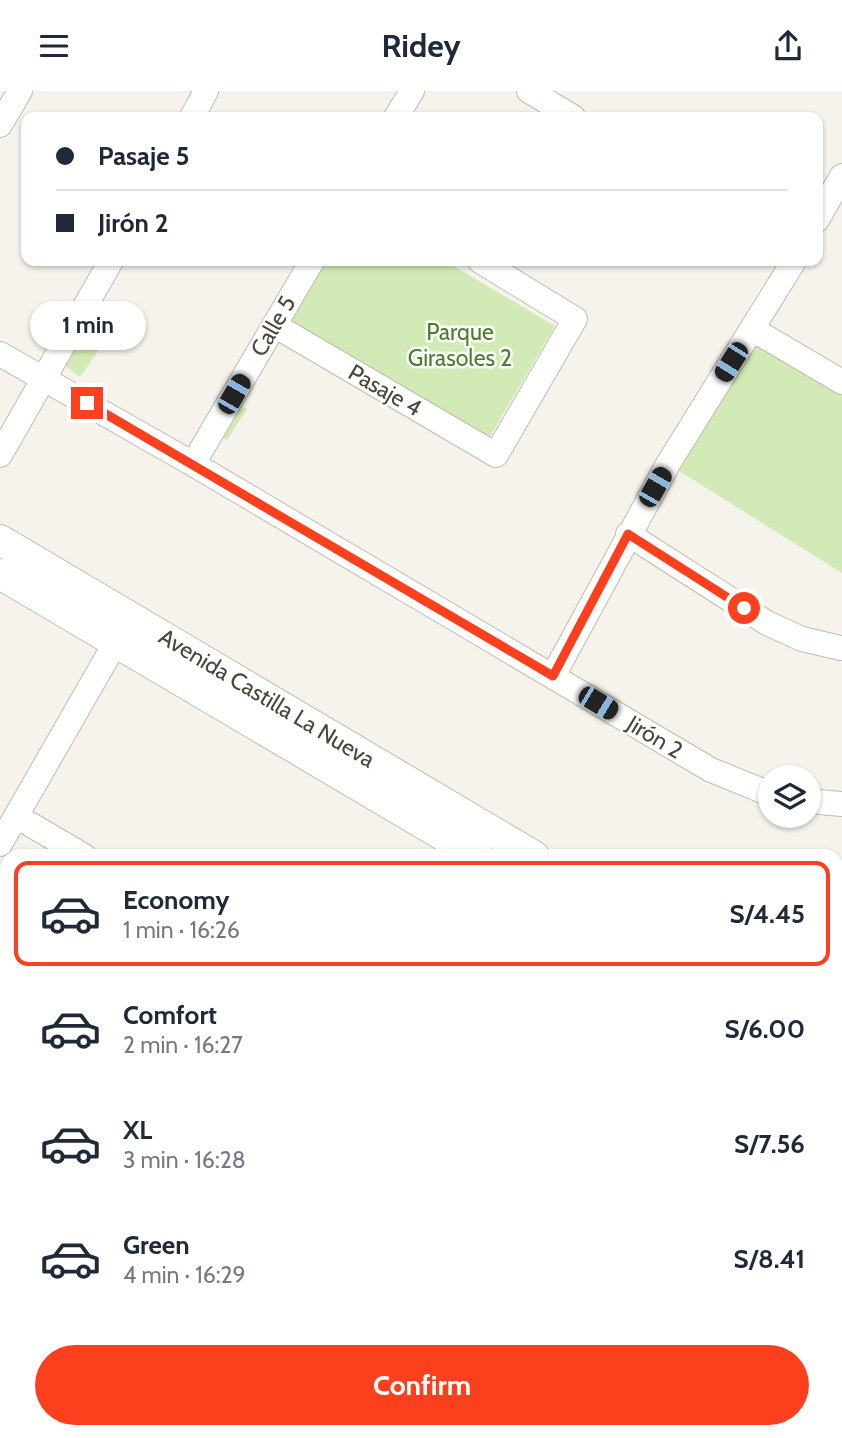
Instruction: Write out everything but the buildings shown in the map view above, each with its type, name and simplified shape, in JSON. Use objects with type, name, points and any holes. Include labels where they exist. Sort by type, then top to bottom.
[{"type":"street","points":[[0,125],[20,91]]},
{"type":"street","points":[[195,112],[206,91]]},
{"type":"street","points":[[399,112],[412,91]]},
{"type":"street","points":[[529,91],[565,112]]},
{"type":"street","points":[[823,215],[836,202],[842,176]]},
{"type":"street","points":[[0,455],[108,266]]},
{"type":"street","name":"Calle 5","points":[[193,464],[309,266]]},
{"type":"street","name":"Pasaje 4","points":[[274,325],[496,455],[575,319],[488,266]]},
{"type":"street","points":[[553,676],[668,464],[791,266]]},
{"type":"street","points":[[752,329],[842,381]]},
{"type":"street","name":"Jirón 2","points":[[0,353],[711,770],[758,789]]},
{"type":"street","points":[[628,534],[767,623],[802,639],[841,648]]},
{"type":"street","name":"Avenida Castilla La Nueva","points":[[0,540],[522,849]]},
{"type":"street","name":"Avenida Castilla La Nueva","points":[[0,574],[466,849]]},
{"type":"street","points":[[0,844],[116,642]]},
{"type":"street","points":[[821,802],[842,804]]},
{"type":"street","points":[[16,816],[72,849]]},
{"type":"green space","name":"Parque Girasoles 2","points":[[322,266],[453,266],[555,326],[489,438],[290,321]]},
{"type":"green space","points":[[752,329],[842,382],[842,573],[668,464]]},
{"type":"green space","points":[[76,338],[98,351],[80,377],[65,366]]},
{"type":"green space","points":[[238,403],[247,409],[227,440],[216,433]]},
{"type":"route","points":[[87,403],[553,676],[628,534],[744,608]]}]
